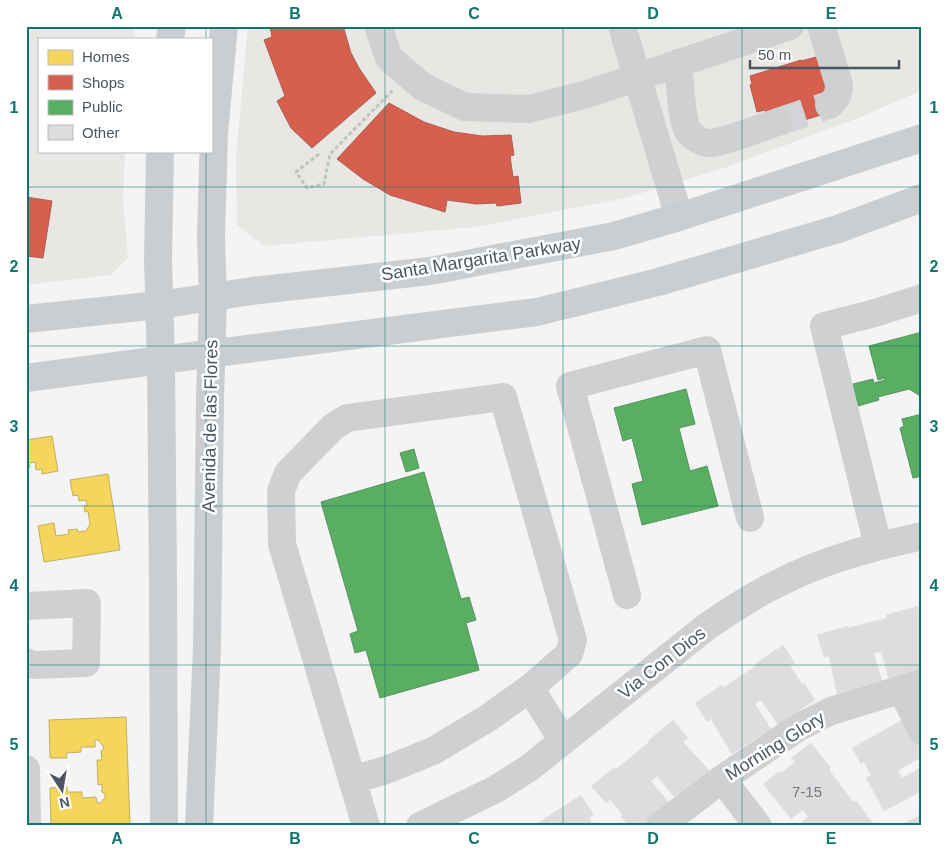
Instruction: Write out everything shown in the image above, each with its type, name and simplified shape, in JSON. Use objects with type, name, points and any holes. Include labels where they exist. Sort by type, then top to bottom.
[{"type":"main road","name":"Avenida de las Flores","points":[[200,826],[207,658],[214,133],[224,26]]},
{"type":"main road","name":"Santa Margarita Parkway","points":[[26,319],[159,305],[430,271],[614,236],[679,217],[922,138]]},
{"type":"main road","points":[[160,152],[158,261],[161,360],[164,826]]},
{"type":"main road","points":[[26,378],[537,312],[658,282],[829,232],[922,198]]},
{"type":"street","points":[[378,26],[389,58],[423,87],[465,107],[529,108],[584,95],[790,26]]},
{"type":"street","points":[[622,26],[679,217]]},
{"type":"street","points":[[821,26],[839,84],[839,93],[829,105]]},
{"type":"street","points":[[678,63],[685,123],[688,132],[696,139],[707,143],[718,141],[778,122]]},
{"type":"street","points":[[878,546],[824,326],[875,313],[922,298]]},
{"type":"street","points":[[628,596],[570,386],[707,350],[750,518]]},
{"type":"street","points":[[352,780],[386,770],[433,751],[488,718],[530,688],[569,654],[573,640],[503,397],[348,418],[333,427],[288,473],[281,491],[282,544],[352,780],[366,826]]},
{"type":"street","name":"Via Con Dios","points":[[429,824],[463,817],[496,789],[529,768],[705,628],[777,583],[820,565],[878,546],[922,536]]},
{"type":"street","points":[[26,606],[87,603],[86,663],[33,664],[26,662]]},
{"type":"street","name":"Morning Glory","points":[[660,826],[722,779],[799,726],[831,711],[912,686],[922,732]]},
{"type":"street","points":[[530,688],[563,741]]},
{"type":"street","points":[[26,771],[27,826]]},
{"type":"street","points":[[722,779],[758,826]]},
{"type":"path","points":[[319,154],[296,172],[307,188],[324,184],[330,154],[409,75]]},
{"type":"shaded area","points":[[26,26],[135,26],[134,38],[38,38],[38,152],[125,152],[123,199],[128,258],[111,275],[26,285]]},
{"type":"shaded area","points":[[248,26],[922,26],[922,90],[861,117],[724,168],[625,198],[476,227],[264,246],[237,225],[236,158]]},
{"type":"building: Homes","points":[[52,436],[58,471],[42,474],[42,469],[36,470],[35,462],[29,463],[30,467],[26,467],[26,440]]},
{"type":"building: Homes","points":[[108,474],[120,550],[44,562],[38,526],[54,523],[56,536],[69,534],[68,530],[86,531],[90,524],[88,511],[85,512],[84,506],[87,506],[86,500],[79,501],[78,495],[73,496],[70,480]]},
{"type":"building: Homes","points":[[126,717],[130,825],[51,826],[50,788],[67,787],[67,792],[82,792],[82,798],[96,797],[97,803],[100,803],[105,798],[105,794],[102,792],[102,784],[98,785],[97,760],[102,760],[101,751],[104,749],[103,746],[98,740],[95,740],[95,747],[81,747],[81,752],[66,753],[67,758],[50,758],[49,720]]},
{"type":"building: Shops","points":[[270,26],[343,26],[351,53],[376,93],[312,148],[291,128],[277,101],[285,96],[264,40],[272,37]]},
{"type":"building: Shops","points":[[820,56],[833,97],[827,113],[779,128],[765,110],[757,112],[750,85],[752,84],[750,76]]},
{"type":"building: Shops","points":[[389,103],[424,122],[454,132],[482,136],[511,135],[514,155],[510,156],[513,177],[518,176],[521,203],[497,206],[496,203],[476,204],[447,200],[445,212],[390,195],[363,179],[337,159]]},
{"type":"building: Shops","points":[[26,197],[52,201],[43,258],[26,256]]},
{"type":"building: Public","points":[[922,332],[922,397],[909,389],[878,397],[879,400],[858,406],[853,384],[873,379],[874,383],[885,380],[885,378],[878,380],[869,346]]},
{"type":"building: Public","points":[[686,389],[695,424],[679,428],[690,471],[707,466],[718,506],[642,525],[632,484],[643,481],[632,438],[623,441],[614,408]]},
{"type":"building: Public","points":[[922,414],[922,476],[913,478],[900,428],[904,426],[902,419]]},
{"type":"building: Public","points":[[414,449],[419,468],[406,472],[400,453]]},
{"type":"building: Public","points":[[424,472],[461,599],[469,597],[476,620],[466,623],[479,670],[380,698],[366,650],[355,653],[350,634],[358,631],[321,502]]},
{"type":"building: Other","points":[[918,606],[922,618],[922,628],[919,628],[922,637],[922,670],[889,679],[881,652],[874,653],[882,681],[837,694],[829,656],[824,657],[817,635],[887,618],[886,615]]},
{"type":"building: Other","points":[[783,645],[795,663],[790,666],[815,700],[778,725],[761,700],[755,704],[771,729],[732,754],[711,719],[707,722],[695,703],[722,685],[723,688]]},
{"type":"building: Other","points":[[904,719],[922,751],[922,757],[898,770],[902,778],[922,767],[922,791],[884,811],[866,778],[871,775],[864,762],[861,764],[852,748]]},
{"type":"building: Other","points":[[673,720],[688,738],[683,742],[710,771],[676,799],[657,776],[651,781],[670,804],[643,826],[628,826],[621,816],[622,814],[610,800],[606,803],[591,786],[615,767],[616,769]]},
{"type":"building: Other","points":[[811,743],[831,768],[829,770],[853,802],[856,800],[875,826],[797,826],[808,817],[803,810],[791,819],[763,784],[795,762],[791,758]]},
{"type":"building: Other","points":[[581,795],[594,815],[589,818],[594,826],[533,826]]},
{"type":"building: Other","points":[[922,814],[922,826],[899,826]]},
{"type":"tunnel","points":[[778,122],[829,105]]}]
